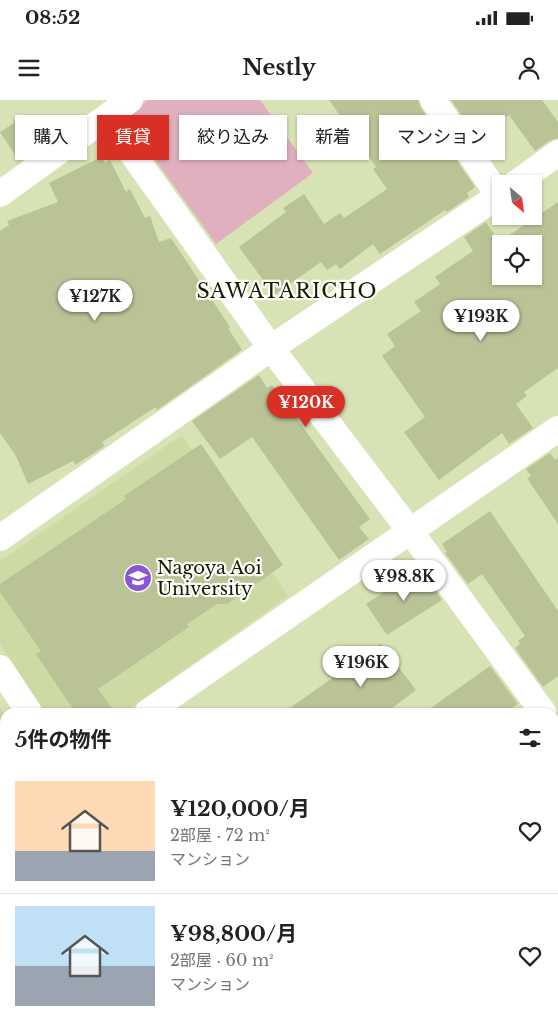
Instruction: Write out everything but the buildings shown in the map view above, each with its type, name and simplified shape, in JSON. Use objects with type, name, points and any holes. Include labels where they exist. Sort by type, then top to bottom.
[{"type":"street","points":[[109,115],[130,100]]},
{"type":"street","points":[[433,100],[492,175]]},
{"type":"street","points":[[0,194],[97,124]]},
{"type":"street","points":[[527,175],[558,153]]},
{"type":"street","points":[[137,160],[271,348],[410,531],[540,708]]},
{"type":"street","points":[[0,538],[271,348],[492,200]]},
{"type":"street","points":[[154,708],[558,429]]},
{"type":"street","points":[[0,668],[26,708]]},
{"type":"shaded area","points":[[148,100],[260,100],[271,115],[179,115],[179,160],[287,160],[287,137],[297,151],[297,160],[304,160],[313,173],[216,244],[155,160],[169,160],[169,115],[127,115]]},
{"type":"shaded area","name":"Nagoya Aoi University","points":[[182,435],[288,596],[131,708],[41,708],[0,644],[0,561]]},
{"type":"place","name":"Nagoya Aoi University","points":[[138,578]]},
{"type":"district","name":"SAWATARICHO","points":[[287,291]]}]
